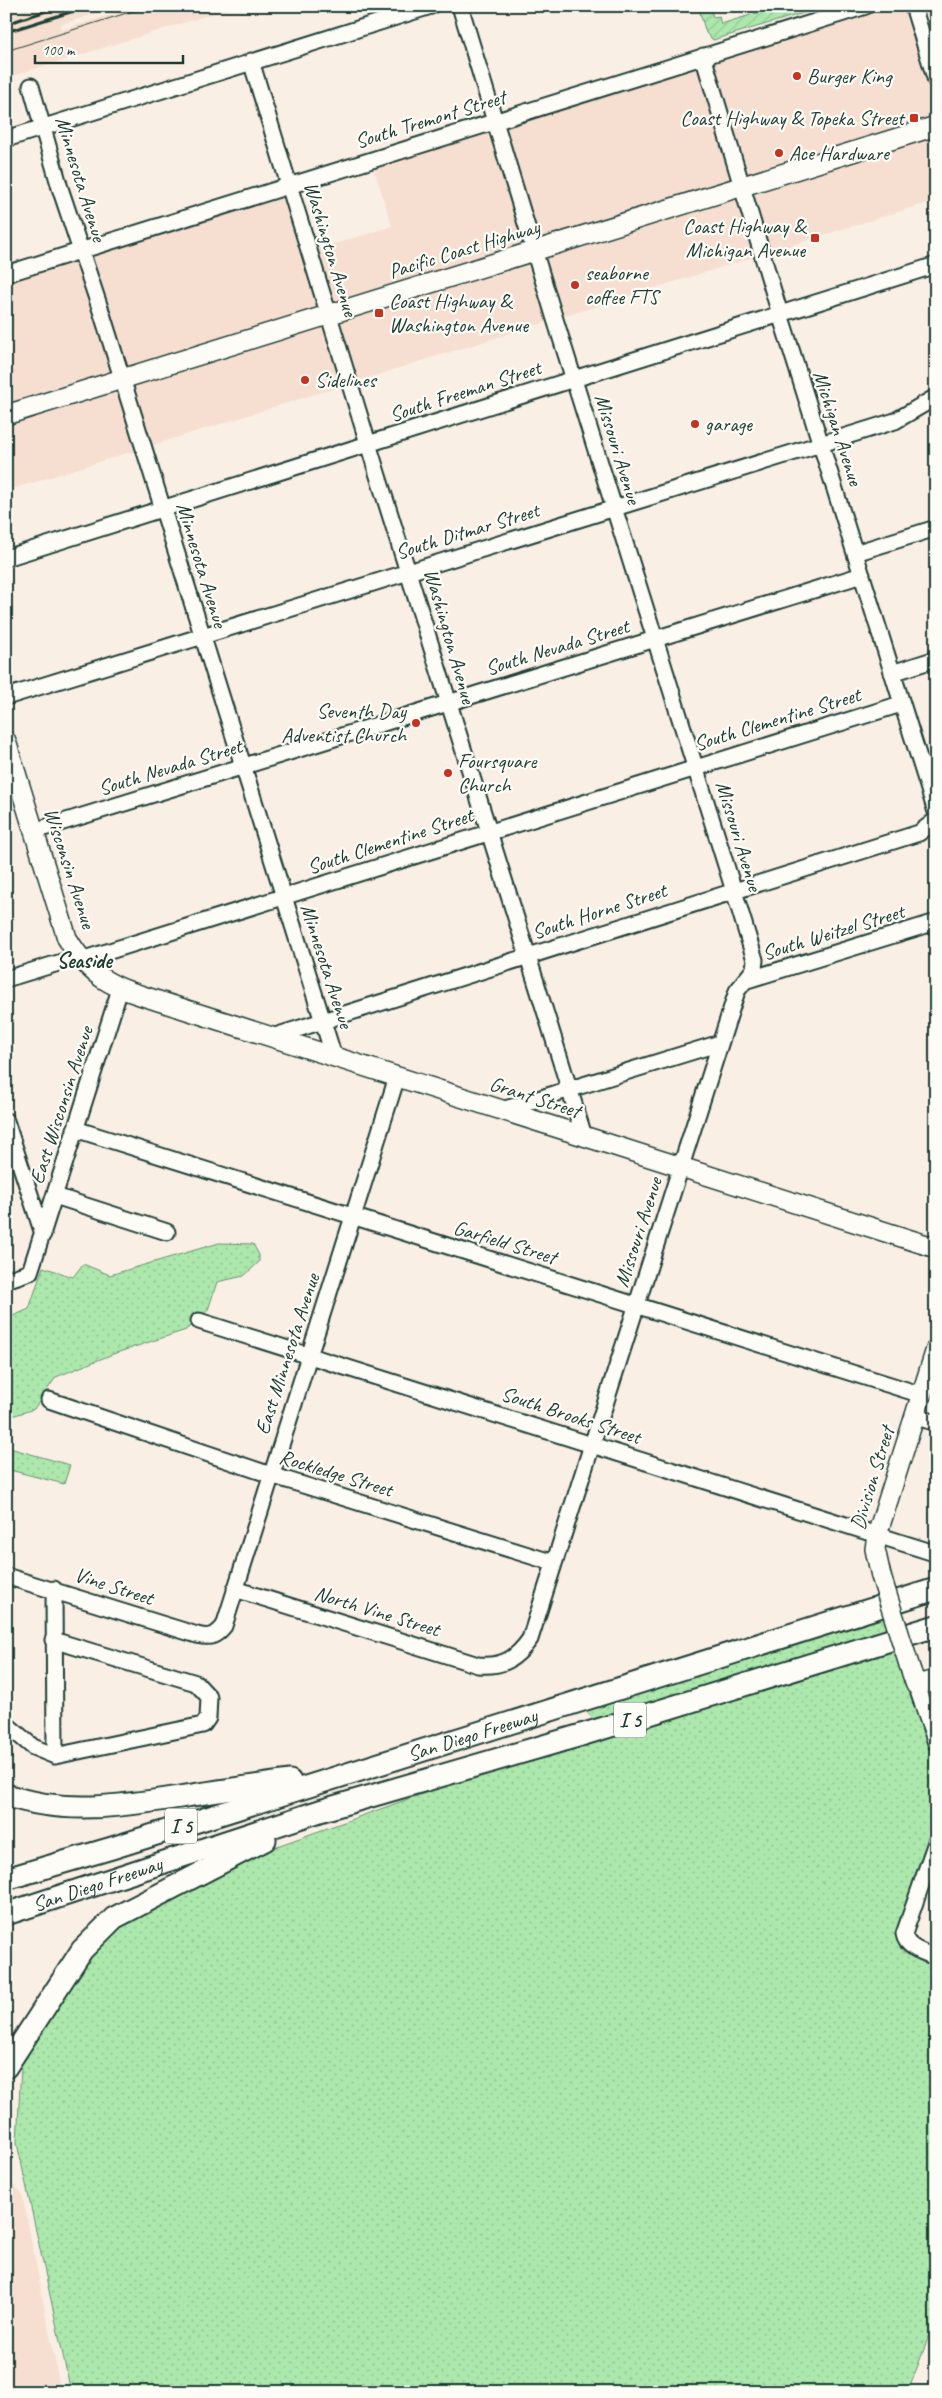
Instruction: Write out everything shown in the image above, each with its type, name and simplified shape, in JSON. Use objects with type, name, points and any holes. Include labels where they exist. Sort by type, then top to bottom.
[{"type":"highway","name":"San Diego Freeway","points":[[6,1879],[112,1848],[936,1590]]},
{"type":"highway","name":"San Diego Freeway","points":[[6,1914],[323,1810],[578,1736],[936,1626]]},
{"type":"highway","points":[[6,1795],[52,1807],[85,1808],[135,1804],[354,1771]]},
{"type":"highway","points":[[6,2067],[82,1950],[114,1918],[323,1810]]},
{"type":"main road","name":"Pacific Coast Highway","points":[[6,415],[936,126]]},
{"type":"main road","name":"Wisconsin Avenue","points":[[8,751],[67,938],[81,960],[100,979],[120,989]]},
{"type":"main road","name":"Grant Street","points":[[120,989],[936,1248]]},
{"type":"main road","name":"Division Street","points":[[914,1678],[881,1576],[875,1549],[877,1535],[936,1349]]},
{"type":"main road","points":[[914,1678],[936,1680]]},
{"type":"street","points":[[6,139],[431,6]]},
{"type":"street","name":"Missouri Avenue","points":[[460,6],[496,120],[534,251],[755,960],[754,969],[742,982],[737,991],[530,1639],[522,1652],[506,1663]]},
{"type":"street","name":"South Tremont Street","points":[[6,274],[866,6]]},
{"type":"street","points":[[913,6],[936,81]]},
{"type":"street","name":"Michigan Avenue","points":[[703,56],[780,314],[936,812]]},
{"type":"street","name":"Washington Avenue","points":[[251,61],[448,703],[584,1136]]},
{"type":"street","name":"Minnesota Avenue","points":[[31,86],[42,128],[334,1057]]},
{"type":"street","name":"South Freeman Street","points":[[6,558],[936,265]]},
{"type":"street","name":"South Ditmar Street","points":[[6,697],[821,445],[895,421],[936,397]]},
{"type":"street","points":[[855,553],[936,528]]},
{"type":"street","name":"South Nevada Street","points":[[34,831],[862,575]]},
{"type":"street","points":[[892,673],[936,660]]},
{"type":"street","name":"South Clementine Street","points":[[6,979],[65,961],[81,960],[696,766],[901,704]]},
{"type":"street","name":"South Horne Street","points":[[272,1037],[919,833],[936,820]]},
{"type":"street","name":"South Weitzel Street","points":[[742,982],[936,922]]},
{"type":"street","name":"East Wisconsin Avenue","points":[[6,1280],[30,1272],[120,989]]},
{"type":"street","points":[[502,1110],[720,1043]]},
{"type":"street","name":"East Minnesota Avenue","points":[[209,1638],[217,1634],[224,1626],[397,1078]]},
{"type":"street","points":[[6,1121],[42,1234]]},
{"type":"street","name":"Garfield Street","points":[[75,1129],[922,1395]]},
{"type":"street","points":[[54,1196],[167,1232]]},
{"type":"street","name":"South Brooks Street","points":[[198,1321],[309,1354],[931,1552]]},
{"type":"street","name":"Rockledge Street","points":[[50,1400],[271,1475],[554,1563]]},
{"type":"street","points":[[914,1416],[936,1423]]},
{"type":"street","name":"Vine Street","points":[[6,1576],[54,1589],[209,1638]]},
{"type":"street","points":[[54,1589],[55,1756]]},
{"type":"street","name":"North Vine Street","points":[[235,1590],[478,1665],[492,1666],[506,1663]]},
{"type":"street","points":[[6,1724],[33,1746],[55,1756],[203,1725],[208,1718],[209,1697],[196,1683],[53,1640]]},
{"type":"street","points":[[914,1678],[936,1743]]},
{"type":"street","points":[[936,1842],[904,1934],[905,1938],[918,1951],[936,1957]]},
{"type":"shaded area","points":[[32,6],[119,6],[60,25],[62,30],[137,6],[238,6],[6,78],[6,15]]},
{"type":"shaded area","points":[[890,6],[905,6],[921,55],[936,50],[936,200],[6,491],[6,281],[285,195],[302,254],[392,226],[373,166]]},
{"type":"shaded area","points":[[6,2177],[22,2193],[61,2392],[6,2392]]},
{"type":"green space","points":[[698,6],[710,6],[713,17],[719,16],[721,24],[780,6],[827,6],[713,40],[706,33]]},
{"type":"green space","points":[[219,1243],[253,1244],[259,1255],[259,1262],[244,1276],[217,1282],[208,1310],[186,1330],[113,1354],[56,1377],[34,1409],[6,1418],[6,1319],[29,1309],[43,1267],[73,1277],[83,1264],[110,1275]]},
{"type":"green space","points":[[6,1447],[70,1465],[64,1484],[6,1469]]},
{"type":"green space","points":[[887,1603],[907,1670],[936,1683],[936,1858],[908,1939],[936,1957],[936,2317],[908,2392],[71,2392],[17,2143],[22,2047],[90,1941],[227,1864],[598,1731],[593,1719],[574,1698]]},
{"type":"tram line","points":[[6,51],[149,6]]},
{"type":"railway","points":[[6,24],[62,6]]},
{"type":"railway","points":[[6,32],[90,6]]},
{"type":"place","name":"Burger King","points":[[797,76]]},
{"type":"place","name":"Coast Highway & Topeka Street","points":[[914,118]]},
{"type":"place","name":"Ace Hardware","points":[[779,153]]},
{"type":"place","name":"Coast Highway & Michigan Avenue","points":[[815,238]]},
{"type":"place","name":"seaborne coffee FTS","points":[[575,285]]},
{"type":"place","name":"Coast Highway & Washington Avenue","points":[[379,313]]},
{"type":"place","name":"Sidelines","points":[[305,380]]},
{"type":"place","name":"garage","points":[[695,424]]},
{"type":"place","name":"Seventh Day Adventist Church","points":[[416,723]]},
{"type":"place","name":"Foursquare Church","points":[[448,773]]},
{"type":"district","name":"Seaside","points":[[84,961]]}]
